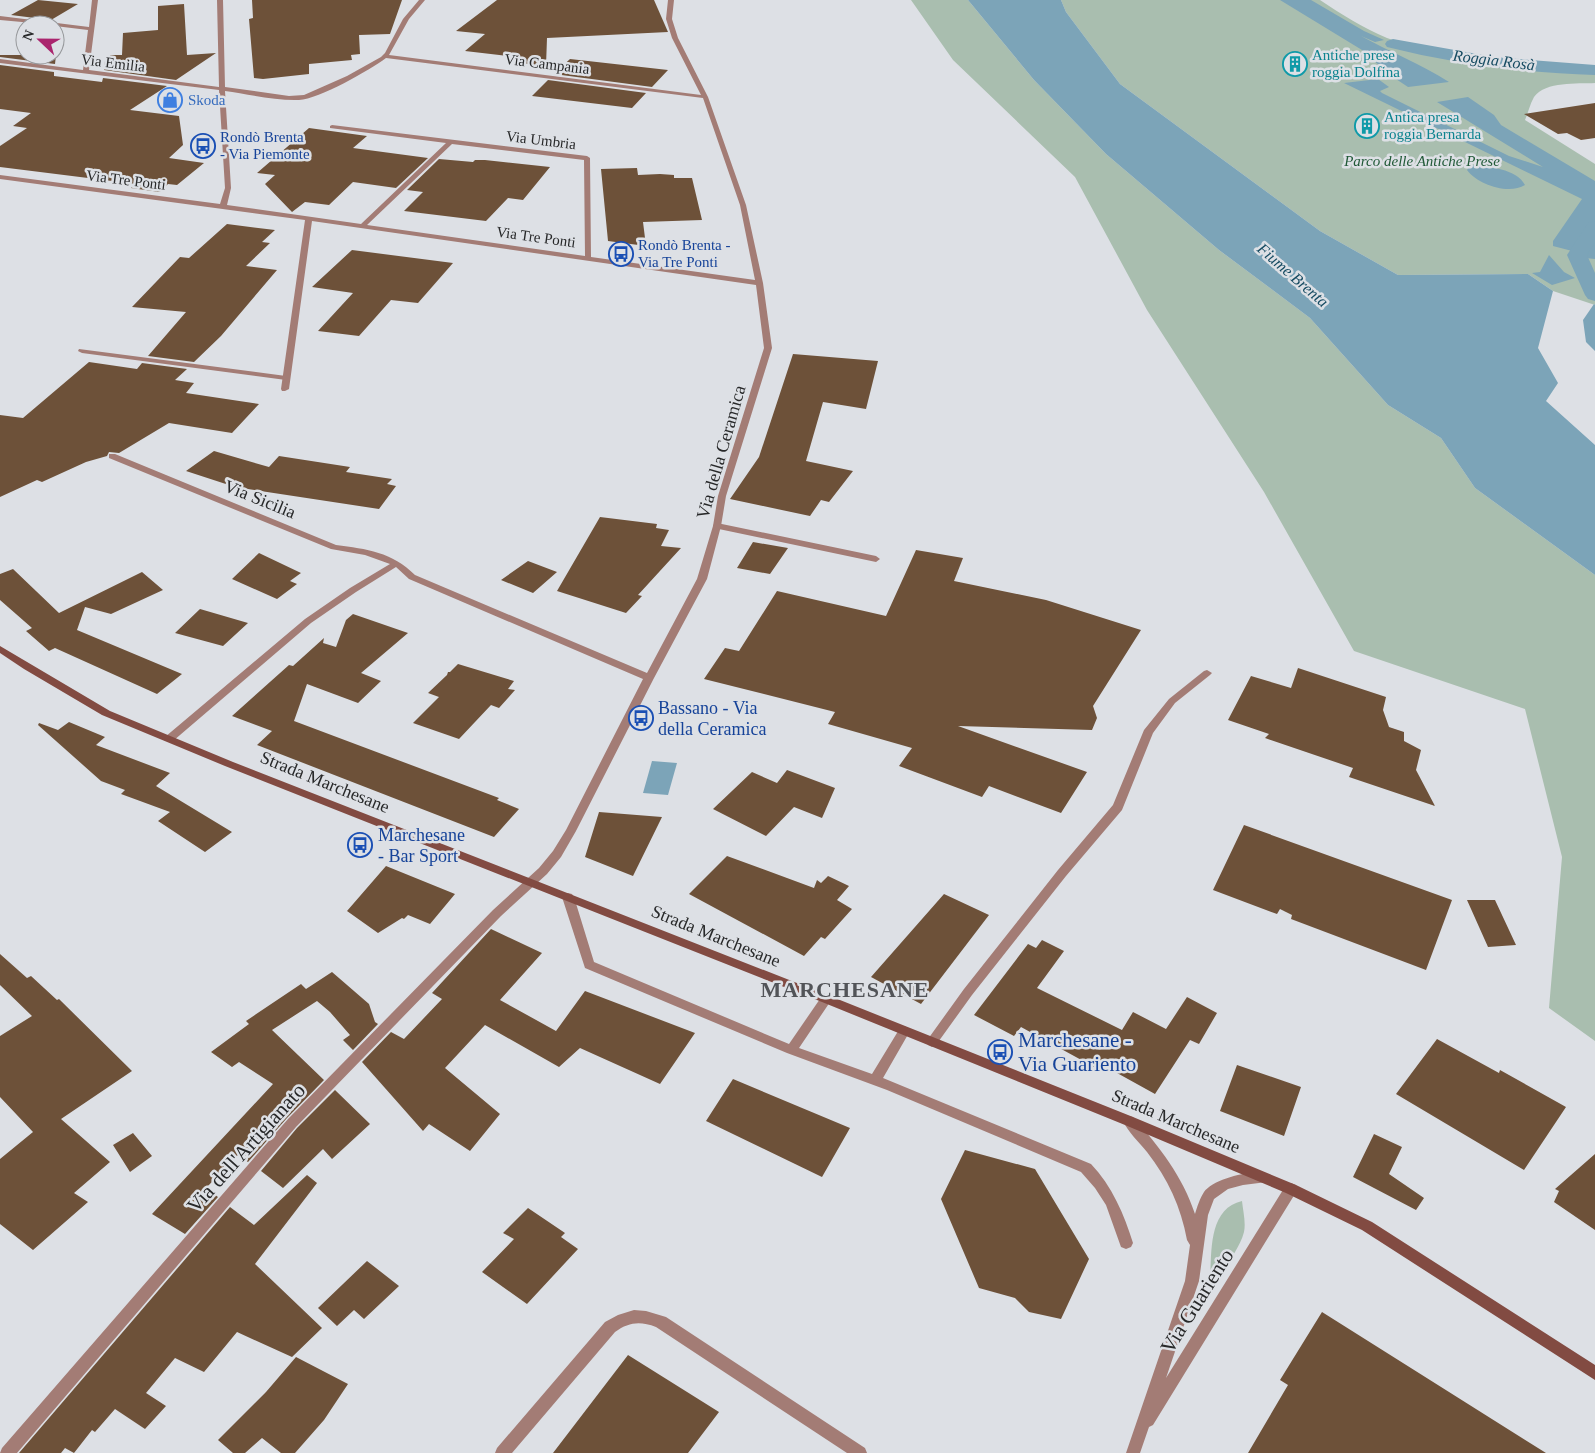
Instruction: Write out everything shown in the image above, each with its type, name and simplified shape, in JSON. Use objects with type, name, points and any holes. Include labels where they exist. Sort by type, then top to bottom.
[{"type":"main road","name":"Strada Marchesane","points":[[0,649],[106,713],[169,740],[826,999],[1129,1121],[1291,1189],[1367,1226],[1595,1373]]},
{"type":"street","points":[[86,72],[95,0]]},
{"type":"street","points":[[220,0],[222,89],[228,188],[223,206]]},
{"type":"street","points":[[386,56],[413,7],[422,0]]},
{"type":"street","name":"Via della Ceramica","points":[[530,883],[556,854],[571,831],[702,579],[717,526],[722,496],[768,348],[759,283],[743,205],[705,97],[675,38],[669,19],[670,0]]},
{"type":"street","points":[[0,18],[90,29]]},
{"type":"street","name":"Via Emilia","points":[[0,61],[303,98],[318,93],[386,56]]},
{"type":"street","name":"Via Campania","points":[[386,56],[705,97]]},
{"type":"street","name":"Via Umbria","points":[[332,127],[587,158],[588,258]]},
{"type":"street","points":[[362,226],[452,142]]},
{"type":"street","name":"Via Tre Ponti","points":[[0,177],[309,218],[759,283]]},
{"type":"street","points":[[285,389],[309,218]]},
{"type":"street","points":[[82,351],[286,378]]},
{"type":"street","name":"Via Sicilia","points":[[112,456],[334,547],[367,552],[397,563],[412,577],[649,678]]},
{"type":"street","points":[[717,526],[876,559]]},
{"type":"street","points":[[169,740],[308,621],[397,563]]},
{"type":"street","points":[[932,1042],[968,992],[1062,873],[1118,807],[1148,732],[1172,701],[1207,673]]},
{"type":"street","name":"Via dell'Artigianato","points":[[7,1453],[292,1123],[497,913],[530,883]]},
{"type":"street","points":[[568,897],[589,965],[791,1050],[874,1080],[1086,1168],[1096,1177],[1118,1216],[1126,1243]]},
{"type":"street","points":[[791,1050],[826,999]]},
{"type":"street","points":[[874,1080],[904,1031]]},
{"type":"street","name":"Via Guariento","points":[[1129,1121],[1153,1149],[1179,1187],[1191,1220],[1195,1251]]},
{"type":"street","name":"Via Guariento","points":[[1133,1453],[1192,1281],[1201,1215],[1210,1196],[1224,1185],[1243,1178],[1264,1178]]},
{"type":"street","name":"Via Guariento","points":[[1138,1436],[1291,1189]]},
{"type":"street","points":[[502,1453],[610,1327],[623,1318],[637,1315],[650,1317],[661,1322],[860,1453]]},
{"type":"green space","points":[[911,0],[968,0],[1034,80],[1106,154],[1219,250],[1310,318],[1388,405],[1441,438],[1475,488],[1595,575],[1595,1041],[1549,1008],[1562,857],[1525,709],[1354,651],[1264,492],[1147,310],[1075,177],[953,60]]},
{"type":"green space","name":"Parco delle Antiche Prese","points":[[1061,0],[1320,0],[1369,30],[1412,46],[1506,62],[1542,66],[1595,68],[1595,83],[1562,84],[1539,92],[1534,97],[1525,120],[1595,164],[1595,305],[1553,291],[1528,274],[1398,275],[1320,231],[1120,84],[1066,12]]},
{"type":"green space","points":[[1242,1201],[1245,1224],[1242,1239],[1211,1286],[1212,1247],[1217,1223],[1223,1213],[1231,1206]]},
{"type":"water","name":"Fiume Brenta","points":[[968,0],[1061,0],[1066,12],[1120,84],[1320,231],[1398,275],[1528,274],[1553,291],[1538,348],[1558,383],[1546,401],[1595,445],[1595,575],[1475,488],[1441,438],[1388,405],[1310,318],[1219,250],[1106,154],[1034,80]]},
{"type":"water","points":[[1280,0],[1311,0],[1364,31],[1384,40],[1375,42],[1361,36],[1428,69],[1449,82],[1408,87],[1390,75],[1362,50]]},
{"type":"water","points":[[1378,79],[1389,87],[1380,91],[1382,93],[1509,156],[1543,167],[1437,102],[1468,97],[1494,115],[1501,125],[1595,181],[1595,259],[1585,258],[1576,252],[1553,246],[1553,241],[1582,199],[1344,83]]},
{"type":"water","points":[[1471,165],[1501,169],[1516,175],[1525,185],[1511,189],[1494,187],[1478,180],[1472,175],[1467,170]]},
{"type":"water","points":[[1549,255],[1564,272],[1575,278],[1552,285],[1532,273],[1540,272]]},
{"type":"water","points":[[1594,304],[1595,351],[1586,342],[1583,320]]},
{"type":"water","points":[[652,761],[677,763],[668,795],[643,793]]},
{"type":"building","points":[[38,0],[78,4],[59,15],[11,15]]},
{"type":"building","points":[[252,0],[402,0],[390,34],[359,35],[360,54],[351,55],[352,60],[309,64],[309,74],[263,79],[254,78],[249,19],[253,18]]},
{"type":"building","points":[[497,0],[654,0],[668,32],[547,38],[546,66],[512,62],[517,57],[465,51],[485,34],[456,31]]},
{"type":"building","points":[[184,4],[187,55],[216,53],[176,80],[104,70],[105,61],[110,60],[110,55],[122,55],[123,33],[158,30],[158,6]]},
{"type":"building","points":[[0,55],[15,55],[15,59],[0,57]]},
{"type":"building","points":[[570,59],[668,70],[652,87],[554,74]]},
{"type":"building","points":[[0,65],[54,72],[54,76],[102,82],[103,78],[167,86],[130,110],[179,116],[183,145],[169,158],[204,163],[177,185],[168,184],[160,192],[131,188],[136,184],[0,167],[0,146],[27,128],[13,126],[31,113],[0,109]]},
{"type":"building","points":[[548,80],[646,93],[632,108],[532,96]]},
{"type":"building","points":[[1595,103],[1595,138],[1581,140],[1567,133],[1558,134],[1524,114]]},
{"type":"building","points":[[309,128],[367,136],[353,148],[428,158],[396,188],[353,182],[329,205],[305,202],[292,212],[265,184],[275,175],[257,173]]},
{"type":"building","points":[[439,159],[473,162],[475,160],[485,160],[550,167],[523,200],[508,198],[486,221],[404,211],[423,192],[407,190]]},
{"type":"building","points":[[637,168],[638,175],[660,174],[674,175],[674,178],[692,178],[702,220],[643,222],[646,246],[608,241],[601,169]]},
{"type":"building","points":[[227,224],[275,230],[262,242],[270,243],[246,266],[277,270],[221,336],[194,362],[148,356],[186,312],[132,307],[180,257],[189,258]]},
{"type":"building","points":[[352,250],[453,263],[418,303],[391,300],[359,336],[318,331],[353,293],[312,287]]},
{"type":"building","points":[[793,354],[878,361],[866,409],[823,402],[806,461],[853,471],[829,502],[821,500],[810,516],[730,499],[759,457]]},
{"type":"building","points":[[89,362],[137,369],[142,363],[187,369],[175,380],[194,383],[186,393],[259,404],[232,433],[169,423],[119,453],[109,452],[107,456],[86,462],[42,482],[37,480],[0,497],[0,415],[23,418]]},
{"type":"building","points":[[214,451],[269,467],[279,456],[350,467],[346,472],[392,479],[387,484],[396,486],[379,509],[235,487],[186,471]]},
{"type":"building","points":[[600,517],[657,524],[656,528],[669,530],[661,546],[681,548],[638,595],[642,596],[626,613],[557,591]]},
{"type":"building","points":[[753,542],[788,548],[770,574],[737,568]]},
{"type":"building","points":[[916,550],[963,558],[954,581],[1046,600],[1141,630],[1093,706],[1097,718],[1092,730],[958,726],[1087,772],[1061,813],[989,786],[982,797],[899,766],[912,748],[828,724],[835,712],[704,679],[725,648],[739,651],[777,591],[886,616]]},
{"type":"building","points":[[259,553],[301,573],[290,581],[297,584],[277,599],[232,579]]},
{"type":"building","points":[[528,561],[557,572],[533,593],[501,580]]},
{"type":"building","points":[[13,569],[59,613],[142,572],[163,590],[111,614],[85,607],[77,630],[182,674],[157,694],[55,648],[49,651],[26,631],[32,628],[0,600],[0,574]]},
{"type":"building","points":[[200,609],[248,623],[223,646],[175,633]]},
{"type":"building","points":[[353,614],[408,633],[361,673],[381,681],[358,703],[307,684],[294,721],[499,798],[497,800],[519,809],[494,837],[257,745],[272,731],[232,716],[289,665],[293,666],[324,638],[323,643],[336,647],[346,620]]},
{"type":"building","points":[[458,664],[514,681],[508,689],[515,690],[499,708],[491,705],[459,739],[413,723],[439,697],[428,693]]},
{"type":"building","points":[[1298,668],[1386,697],[1383,710],[1389,727],[1404,732],[1404,741],[1421,750],[1416,770],[1435,806],[1349,777],[1353,768],[1265,738],[1269,734],[1228,720],[1251,676],[1291,688]]},
{"type":"building","points":[[69,722],[105,737],[96,745],[170,773],[156,786],[232,832],[205,852],[158,821],[170,812],[121,794],[125,790],[101,781],[38,725],[39,723],[58,730]]},
{"type":"building","points":[[787,770],[835,788],[822,818],[794,807],[766,836],[713,809],[752,772],[777,783]]},
{"type":"building","points":[[599,812],[662,817],[633,876],[585,857]]},
{"type":"building","points":[[1244,825],[1452,900],[1426,970],[1291,919],[1292,915],[1280,909],[1277,914],[1213,890]]},
{"type":"building","points":[[727,856],[814,888],[817,880],[821,883],[828,876],[849,886],[837,900],[852,909],[825,939],[821,937],[804,956],[689,894]]},
{"type":"building","points":[[386,866],[455,894],[430,924],[408,915],[378,933],[347,911]]},
{"type":"building","points":[[944,894],[989,915],[921,1004],[871,977]]},
{"type":"building","points":[[1467,900],[1495,900],[1516,945],[1488,947]]},
{"type":"building","points":[[491,929],[542,953],[500,1000],[556,1031],[585,991],[695,1033],[660,1084],[580,1048],[559,1067],[485,1025],[445,1068],[500,1114],[470,1151],[429,1124],[423,1131],[362,1062],[391,1032],[404,1039],[442,999],[432,993]]},
{"type":"building","points":[[1042,940],[1064,951],[1037,988],[1122,1030],[1133,1012],[1166,1029],[1187,997],[1217,1013],[1199,1044],[1190,1040],[1155,1094],[1099,1063],[1096,1068],[1021,1027],[1014,1036],[974,1015],[1028,944],[1036,948]]},
{"type":"building","points":[[0,954],[27,978],[31,976],[57,1000],[59,999],[132,1071],[61,1119],[110,1162],[74,1193],[88,1202],[33,1250],[0,1224],[0,1159],[33,1132],[0,1097],[0,1036],[32,1016],[0,985]]},
{"type":"building","points":[[332,972],[369,1004],[375,1022],[378,1024],[353,1050],[343,1040],[350,1035],[330,1012],[317,1001],[272,1030],[324,1080],[248,1162],[238,1155],[206,1188],[218,1197],[185,1234],[152,1214],[273,1084],[239,1062],[232,1067],[211,1052],[249,1024],[246,1021],[301,984],[306,989]]},
{"type":"building","points":[[1437,1039],[1499,1073],[1500,1070],[1566,1107],[1524,1170],[1396,1094]]},
{"type":"building","points":[[1237,1065],[1301,1087],[1284,1136],[1220,1111]]},
{"type":"building","points":[[733,1079],[850,1128],[822,1177],[706,1121]]},
{"type":"building","points":[[335,1090],[370,1124],[332,1159],[323,1149],[283,1188],[261,1171],[297,1128]]},
{"type":"building","points":[[133,1133],[152,1156],[130,1172],[113,1145]]},
{"type":"building","points":[[1374,1134],[1402,1147],[1389,1174],[1424,1198],[1416,1210],[1353,1177]]},
{"type":"building","points":[[965,1150],[1035,1169],[1089,1259],[1061,1319],[1029,1312],[1015,1298],[979,1288],[941,1199]]},
{"type":"building","points":[[1595,1154],[1595,1230],[1554,1202],[1559,1191],[1555,1189]]},
{"type":"building","points":[[307,1175],[317,1183],[255,1264],[322,1328],[292,1357],[237,1332],[204,1372],[175,1358],[146,1393],[166,1406],[145,1429],[115,1409],[95,1432],[92,1430],[74,1453],[65,1448],[61,1453],[19,1453],[230,1207],[254,1225]]},
{"type":"building","points":[[528,1208],[565,1233],[561,1237],[578,1249],[527,1304],[482,1272],[514,1239],[503,1233]]},
{"type":"building","points":[[367,1261],[399,1286],[364,1319],[354,1310],[337,1326],[318,1308]]},
{"type":"building","points":[[1322,1312],[1546,1453],[1248,1453],[1288,1385],[1280,1380]]},
{"type":"building","points":[[628,1355],[719,1412],[688,1453],[553,1453]]},
{"type":"building","points":[[296,1357],[348,1384],[324,1420],[295,1453],[281,1453],[262,1438],[245,1453],[233,1453],[218,1440],[266,1392]]},
{"type":"waterway","name":"Roggia Rosà","points":[[1393,44],[1494,62],[1544,68],[1595,70]]},
{"type":"waterway","points":[[1595,227],[1577,255],[1595,295]]},
{"type":"place","name":"Antiche prese roggia Dolfina","points":[[1295,64]]},
{"type":"place","name":"Skoda","points":[[170,100]]},
{"type":"place","name":"Antica presa roggia Bernarda","points":[[1367,126]]},
{"type":"place","name":"Rondò Brenta - Via Piemonte","points":[[203,146]]},
{"type":"place","name":"Rondò Brenta - Via Tre Ponti","points":[[621,254]]},
{"type":"place","name":"Bassano - Via della Ceramica","points":[[641,718]]},
{"type":"place","name":"Marchesane - Bar Sport","points":[[360,845]]},
{"type":"place","name":"Marchesane - Via Guariento","points":[[1000,1052]]},
{"type":"district","name":"MARCHESANE","points":[[845,989]]}]
